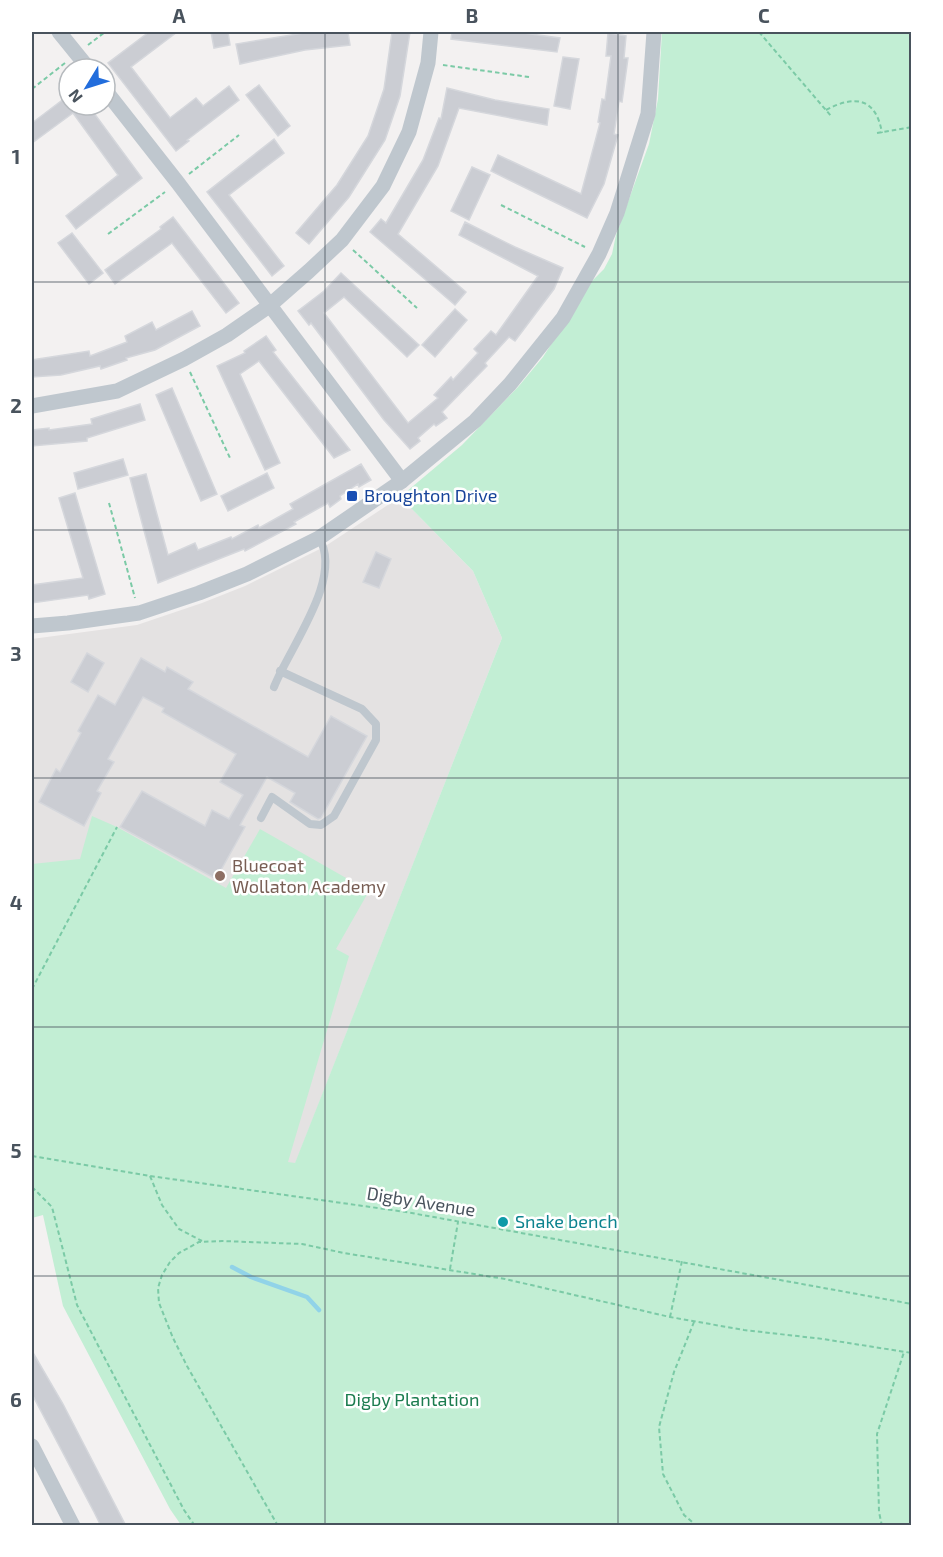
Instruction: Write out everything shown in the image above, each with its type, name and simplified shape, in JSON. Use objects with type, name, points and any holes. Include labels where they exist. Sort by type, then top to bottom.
[{"type":"street","points":[[59,32],[79,57]]},
{"type":"street","points":[[32,406],[117,391],[184,359],[227,335],[269,306],[342,240],[382,186],[409,132],[428,63],[431,32]]},
{"type":"street","points":[[32,626],[139,613],[247,574],[319,538],[402,482],[475,421],[510,384],[563,318],[599,254],[617,213],[648,114],[654,32]]},
{"type":"street","points":[[117,105],[402,482]]},
{"type":"street","points":[[32,1446],[73,1526]]},
{"type":"lane","points":[[274,687],[280,671],[313,612],[327,567],[324,547],[319,538]]},
{"type":"lane","points":[[261,818],[272,797],[310,824],[321,825],[334,816],[376,740],[376,724],[362,709],[280,671]]},
{"type":"path","points":[[32,89],[105,32]]},
{"type":"path","points":[[759,32],[831,116]]},
{"type":"path","points":[[428,63],[529,78]]},
{"type":"path","points":[[826,110],[849,101],[863,102],[871,106],[877,114],[882,133]]},
{"type":"path","points":[[877,132],[912,127]]},
{"type":"path","points":[[108,234],[239,135]]},
{"type":"path","points":[[501,205],[599,254]]},
{"type":"path","points":[[342,240],[417,308]]},
{"type":"path","points":[[184,359],[230,458]]},
{"type":"path","points":[[109,503],[139,613]]},
{"type":"path","points":[[32,989],[117,827]]},
{"type":"path","name":"Digby Avenue","points":[[32,1156],[150,1176],[406,1212],[912,1304]]},
{"type":"path","points":[[150,1176],[162,1205],[178,1229],[204,1242]]},
{"type":"path","points":[[32,1187],[52,1206],[77,1305],[184,1510],[195,1526]]},
{"type":"path","points":[[450,1269],[458,1222]]},
{"type":"path","points":[[278,1526],[187,1366],[168,1329],[159,1303],[158,1288],[162,1275],[170,1262],[179,1253],[199,1242],[302,1244],[504,1279],[694,1322],[912,1353]]},
{"type":"path","points":[[670,1317],[682,1261]]},
{"type":"path","points":[[694,1322],[674,1372],[659,1427],[663,1474],[684,1515],[697,1526]]},
{"type":"path","points":[[882,1526],[879,1512],[877,1434],[904,1352]]},
{"type":"shaded area","name":"Bluecoat Wollaton Academy","points":[[400,497],[473,571],[502,638],[295,1164],[32,1113],[32,639],[137,625],[202,603],[245,586],[324,547]]},
{"type":"green space","name":"Digby Plantation","points":[[662,32],[911,32],[911,1525],[181,1525],[170,1509],[63,1306],[43,1215],[32,1218],[32,864],[80,859],[92,816],[117,827],[226,888],[260,829],[369,891],[336,949],[349,956],[288,1162],[295,1163],[502,638],[473,571],[400,497],[462,445],[518,387],[543,357],[591,282],[604,269],[612,254],[616,235],[649,144],[658,99]]},
{"type":"building","points":[[149,32],[177,32],[131,67],[170,118],[196,98],[203,106],[229,86],[239,100],[176,151],[117,75],[116,57]]},
{"type":"building","points":[[211,32],[228,32],[230,45],[214,48]]},
{"type":"building","points":[[310,32],[348,32],[350,45],[305,50],[240,64],[236,44]]},
{"type":"building","points":[[392,32],[410,32],[400,96],[385,140],[349,197],[309,244],[296,233],[337,185],[368,136],[384,89]]},
{"type":"building","points":[[452,32],[516,32],[560,38],[557,52],[451,39]]},
{"type":"building","points":[[608,33],[626,36],[624,58],[628,58],[622,102],[619,101],[614,134],[618,135],[604,184],[587,218],[491,171],[498,155],[581,194],[600,123],[598,122],[602,99],[605,100],[611,56],[606,56]]},
{"type":"building","points":[[563,57],[579,59],[570,109],[554,106]]},
{"type":"building","points":[[259,85],[290,126],[278,136],[246,95]]},
{"type":"building","points":[[447,88],[495,100],[549,109],[547,125],[459,108],[438,166],[398,234],[466,292],[455,305],[370,232],[381,219],[386,223],[423,160],[439,118],[441,119]]},
{"type":"building","points":[[57,104],[57,117],[68,117],[32,143],[32,123]]},
{"type":"building","points":[[76,117],[97,117],[142,178],[76,229],[66,216],[118,175]]},
{"type":"building","points":[[274,139],[284,153],[229,195],[284,266],[272,276],[207,192]]},
{"type":"building","points":[[472,167],[490,175],[469,220],[451,211]]},
{"type":"building","points":[[173,217],[239,303],[226,313],[172,243],[115,284],[105,270],[161,229],[160,227]]},
{"type":"building","points":[[465,222],[563,268],[554,289],[515,341],[509,337],[485,363],[487,366],[442,412],[447,418],[436,426],[434,424],[418,438],[420,441],[410,449],[384,420],[311,323],[309,325],[298,311],[324,291],[341,273],[419,345],[407,357],[344,297],[324,313],[408,423],[438,398],[434,395],[451,377],[453,380],[478,353],[474,349],[491,331],[496,335],[538,276],[459,235]]},
{"type":"building","points":[[72,233],[103,273],[89,284],[58,243]]},
{"type":"building","points":[[455,309],[467,320],[435,357],[422,345]]},
{"type":"building","points":[[192,311],[200,326],[155,350],[126,358],[127,360],[101,369],[100,366],[61,375],[32,377],[32,360],[89,351],[90,356],[127,342],[125,336],[152,322],[156,330]]},
{"type":"building","points":[[266,336],[276,350],[273,352],[350,450],[334,458],[259,361],[240,374],[280,463],[265,470],[217,366],[245,353],[244,351]]},
{"type":"building","points":[[172,388],[217,494],[201,501],[156,395]]},
{"type":"building","points":[[140,404],[145,420],[87,438],[87,441],[32,446],[32,430],[92,424],[91,419]]},
{"type":"building","points":[[123,459],[128,475],[78,489],[74,473]]},
{"type":"building","points":[[361,464],[371,480],[359,487],[358,484],[340,496],[341,499],[330,507],[328,503],[294,522],[296,524],[245,551],[244,549],[158,583],[130,478],[146,474],[168,555],[195,543],[198,550],[231,537],[232,539],[258,525],[259,528],[293,509],[290,504]]},
{"type":"building","points":[[267,473],[274,488],[228,511],[221,496]]},
{"type":"building","points":[[75,493],[105,594],[89,599],[88,595],[32,603],[32,585],[83,578],[59,498]]},
{"type":"building","points":[[376,552],[391,559],[379,588],[363,582]]},
{"type":"building","points":[[87,653],[104,663],[88,692],[71,682]]},
{"type":"building","points":[[141,658],[165,672],[167,667],[193,682],[188,689],[308,757],[331,716],[367,736],[321,818],[318,819],[290,802],[295,793],[267,777],[240,825],[245,827],[216,879],[120,827],[142,791],[205,826],[212,810],[229,819],[243,795],[220,782],[236,754],[162,712],[164,708],[143,697],[108,759],[114,762],[97,791],[101,793],[84,826],[39,802],[56,769],[60,772],[81,733],[78,731],[98,695],[115,705]]},
{"type":"building","points":[[32,1351],[63,1404],[126,1526],[101,1526],[32,1394]]},
{"type":"waterway","points":[[232,1267],[251,1277],[307,1297],[319,1310]]},
{"type":"place","name":"Broughton Drive","points":[[352,496]]},
{"type":"place","name":"Bluecoat Wollaton Academy","points":[[220,876]]},
{"type":"place","name":"Snake bench","points":[[503,1222]]}]
